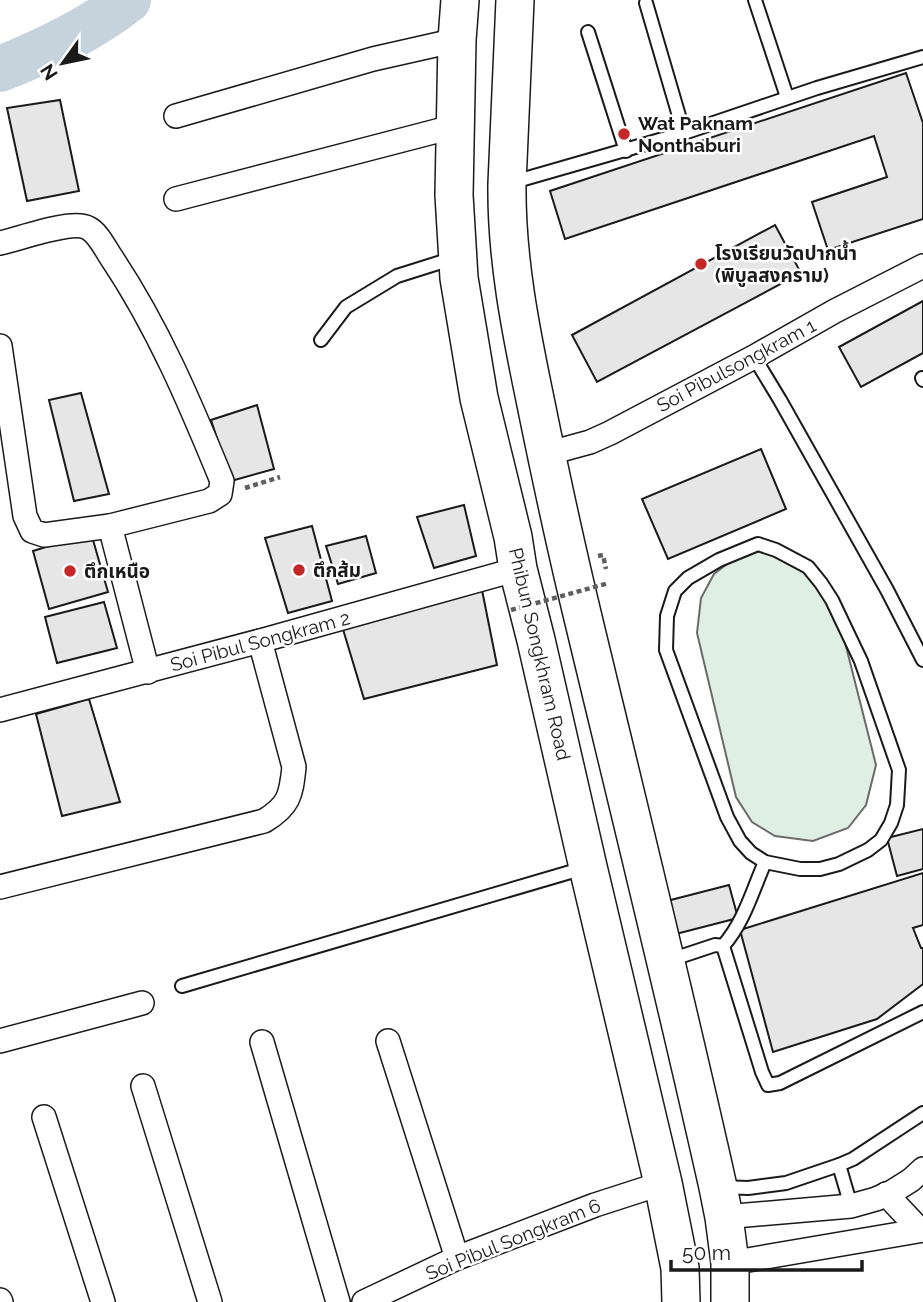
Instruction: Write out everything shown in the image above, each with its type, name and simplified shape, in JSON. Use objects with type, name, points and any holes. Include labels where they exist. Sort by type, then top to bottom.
[{"type":"main road","name":"Phibun Songkhram Road","points":[[460,0],[454,195],[459,278],[479,398],[663,1183],[680,1268],[681,1302]]},
{"type":"main road","points":[[515,0],[506,206],[512,277],[568,556],[721,1202],[730,1263],[730,1302]]},
{"type":"main road","points":[[495,464],[546,454]]},
{"type":"main road","points":[[518,569],[568,556]]},
{"type":"street","points":[[176,116],[373,59],[457,40]]},
{"type":"street","points":[[176,199],[456,126]]},
{"type":"street","points":[[0,243],[65,226],[87,227],[96,234],[129,283],[189,399],[222,481],[220,494],[209,501],[110,526],[44,535],[32,531],[25,516],[0,346]]},
{"type":"street","name":"Soi Pibulsongkram 1","points":[[546,454],[590,442],[610,433],[923,266]]},
{"type":"street","points":[[110,526],[148,672]]},
{"type":"street","name":"Soi Pibul Songkram 2","points":[[0,710],[148,672],[518,569]]},
{"type":"street","points":[[0,887],[264,821],[279,812],[287,802],[294,767],[260,641]]},
{"type":"street","points":[[0,1041],[142,1003]]},
{"type":"street","points":[[388,1041],[457,1258]]},
{"type":"street","points":[[262,1042],[338,1302]]},
{"type":"street","points":[[143,1086],[210,1302]]},
{"type":"street","points":[[44,1117],[103,1302]]},
{"type":"street","points":[[721,1202],[851,1206],[886,1194],[911,1180],[923,1169]]},
{"type":"street","name":"Soi Pibul Songkram 6","points":[[364,1302],[457,1258],[595,1205],[663,1183]]},
{"type":"street","points":[[886,1194],[921,1230]]},
{"type":"street","points":[[730,1263],[921,1230]]},
{"type":"lane","points":[[755,0],[788,97]]},
{"type":"lane","points":[[646,3],[684,134]]},
{"type":"lane","points":[[588,32],[626,151]]},
{"type":"lane","points":[[507,184],[684,134],[788,97],[923,57]]},
{"type":"lane","points":[[321,340],[346,307],[397,276],[457,257]]},
{"type":"lane","points":[[754,357],[887,590],[923,660]]},
{"type":"lane","points":[[758,544],[776,550],[808,568],[832,600],[862,661],[899,770],[897,805],[891,823],[881,840],[867,850],[839,864],[820,869],[800,869],[765,862],[751,853],[740,841],[727,817],[666,650],[667,616],[675,591],[688,578],[719,560],[758,544]]},
{"type":"lane","points":[[723,946],[741,921],[765,862]]},
{"type":"lane","points":[[182,986],[588,867]]},
{"type":"lane","points":[[665,961],[715,945],[723,946]]},
{"type":"lane","points":[[723,946],[768,1085],[780,1083],[923,1012]]},
{"type":"lane","points":[[721,1202],[748,1188],[786,1183],[853,1159],[923,1114]]},
{"type":"lane","points":[[839,1165],[851,1206]]},
{"type":"path","points":[[511,610],[609,583]]},
{"type":"green space","points":[[765,546],[783,553],[833,595],[876,765],[866,805],[848,828],[813,841],[775,836],[752,822],[736,797],[697,633],[701,598],[714,574],[735,558]]},
{"type":"building","points":[[906,73],[923,123],[923,219],[828,250],[812,202],[887,177],[874,136],[565,239],[550,191]]},
{"type":"building","points":[[60,100],[79,191],[27,201],[7,108]]},
{"type":"building","points":[[775,225],[801,273],[597,382],[572,335]]},
{"type":"building","points":[[923,301],[923,353],[861,387],[839,347]]},
{"type":"building","points":[[81,393],[109,494],[74,501],[49,400]]},
{"type":"building","points":[[257,405],[274,469],[231,481],[211,420]]},
{"type":"building","points":[[761,449],[786,509],[668,559],[642,499]]},
{"type":"building","points":[[464,505],[476,556],[434,568],[417,517]]},
{"type":"building","name":"ตึกส้ม","points":[[312,526],[332,601],[288,613],[265,538]]},
{"type":"building","name":"ตึกเหนือ","points":[[91,533],[108,592],[49,609],[33,551]]},
{"type":"building","points":[[366,536],[376,573],[338,584],[326,546]]},
{"type":"building","points":[[481,585],[497,665],[364,699],[342,626]]},
{"type":"building","points":[[104,602],[117,648],[57,663],[45,617]]},
{"type":"building","points":[[89,699],[120,802],[62,816],[36,714]]},
{"type":"building","points":[[923,829],[923,869],[897,876],[887,838]]},
{"type":"building","points":[[923,873],[923,925],[913,928],[923,948],[923,984],[877,1019],[773,1052],[740,930]]},
{"type":"building","points":[[729,885],[738,918],[668,936],[659,903]]},
{"type":"waterway","points":[[0,69],[67,39],[128,0]]},
{"type":"place","name":"Wat Paknam Nonthaburi","points":[[624,134]]},
{"type":"place","name":"โรงเรียนวัดปากน้ำ (พิบูลสงคราม)","points":[[701,264]]},
{"type":"place","name":"ตึกส้ม","points":[[299,570]]},
{"type":"place","name":"ตึกเหนือ","points":[[70,571]]}]
